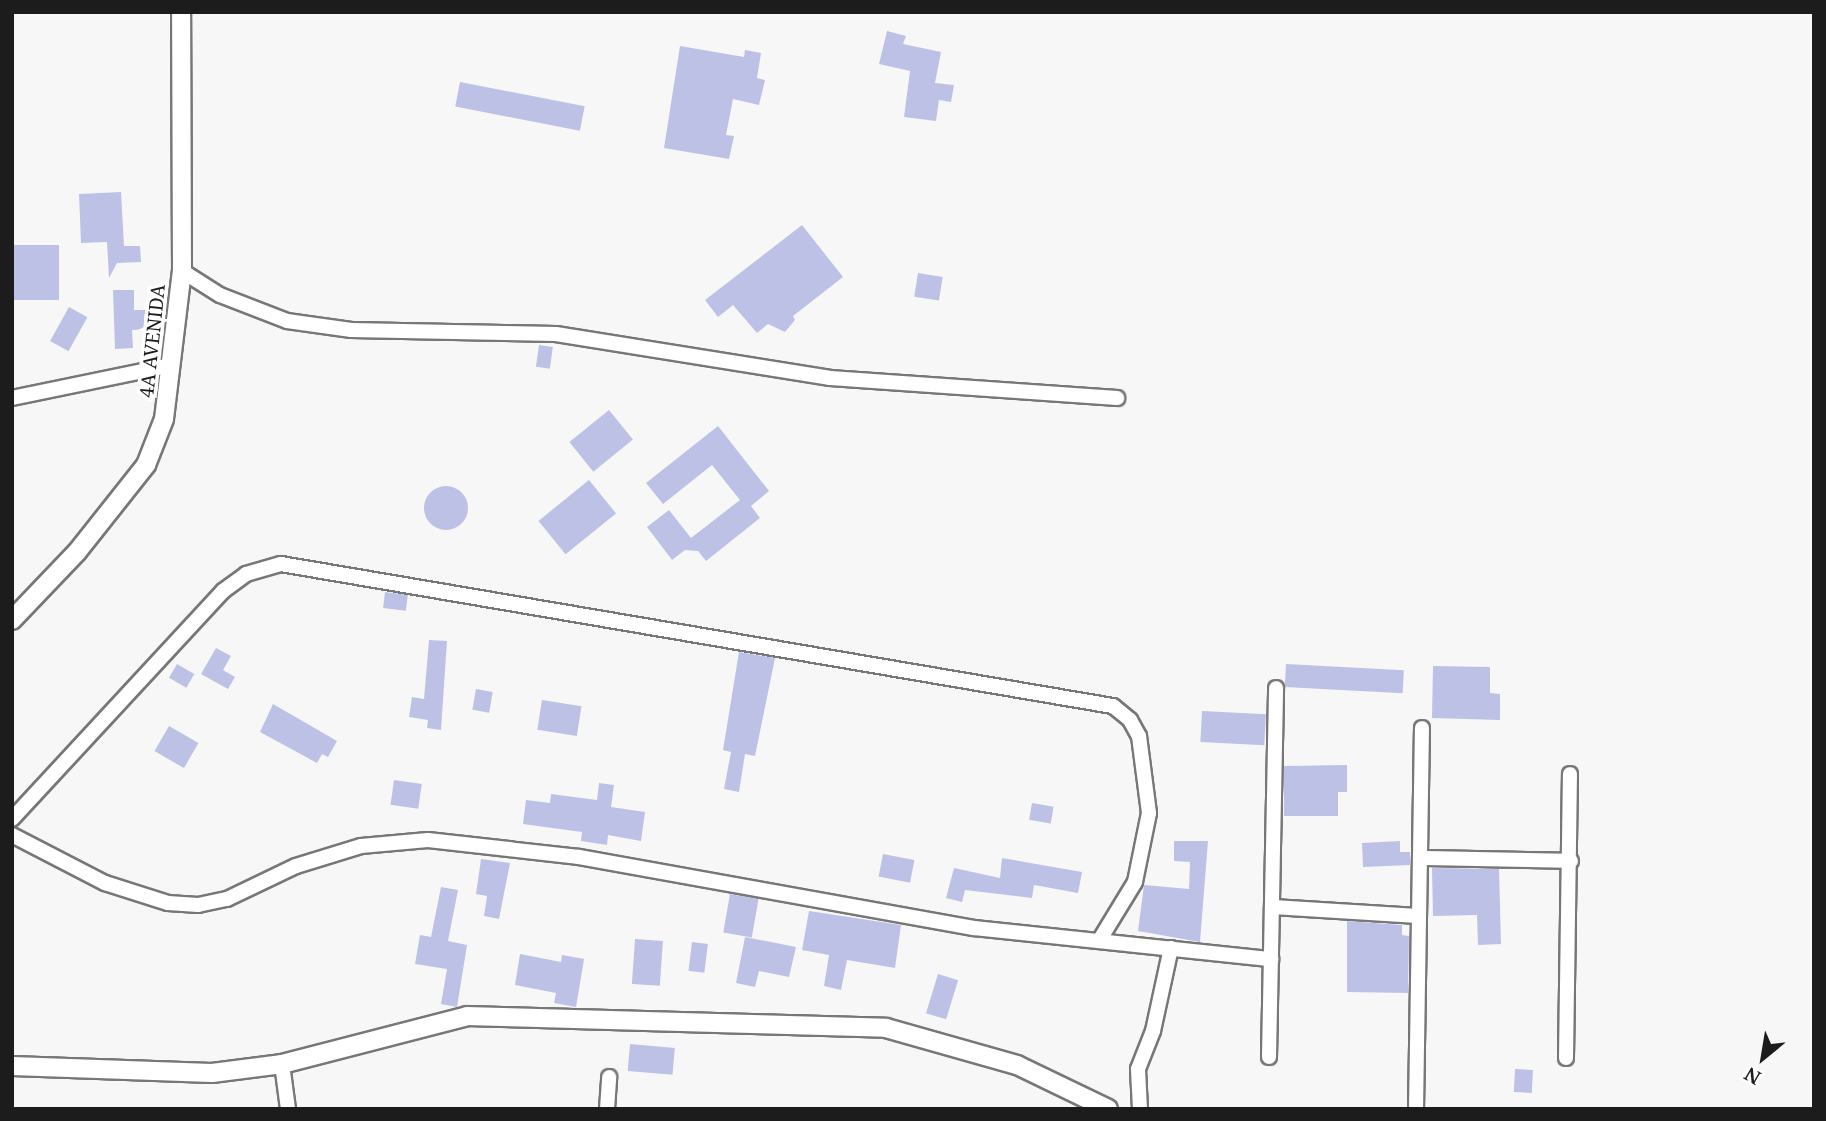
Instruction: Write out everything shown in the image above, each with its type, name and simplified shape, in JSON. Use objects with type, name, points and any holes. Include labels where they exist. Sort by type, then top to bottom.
[{"type":"street","name":"4A AVENIDA","points":[[12,620],[77,552],[146,465],[164,419],[181,271],[181,12]]},
{"type":"street","points":[[181,271],[220,295],[286,321],[351,331],[556,334],[830,378],[1117,398]]},
{"type":"street","points":[[12,398],[172,365]]},
{"type":"street","points":[[12,819],[223,591],[246,574],[281,564],[1112,706],[1130,720],[1139,736],[1149,813],[1135,882],[1099,941]]},
{"type":"street","points":[[1269,1057],[1276,688]]},
{"type":"street","points":[[1416,1109],[1422,728]]},
{"type":"street","points":[[1566,1058],[1571,861],[1570,774]]},
{"type":"street","points":[[12,835],[105,883],[178,904],[198,905],[227,899],[296,866],[361,846],[428,840],[579,857],[974,928],[1271,959]]},
{"type":"street","points":[[1420,858],[1571,861]]},
{"type":"street","points":[[1272,906],[1419,916]]},
{"type":"street","points":[[1140,1109],[1138,1069],[1153,1031],[1171,948]]},
{"type":"street","points":[[12,1066],[155,1074],[212,1073],[282,1064],[467,1016],[886,1028],[1017,1065],[1108,1109]]},
{"type":"street","points":[[282,1064],[288,1109]]},
{"type":"street","points":[[607,1109],[609,1077]]},
{"type":"building","points":[[887,31],[906,36],[903,44],[941,52],[935,83],[954,85],[951,102],[939,100],[936,121],[904,117],[910,71],[879,64]]},
{"type":"building","points":[[680,46],[744,57],[745,50],[761,53],[757,78],[765,80],[759,105],[733,99],[726,135],[734,136],[729,159],[664,148]]},
{"type":"building","points":[[460,82],[585,106],[580,131],[455,107]]},
{"type":"building","points":[[121,192],[124,246],[140,246],[141,262],[117,263],[109,278],[107,242],[81,243],[79,194]]},
{"type":"building","points":[[802,225],[843,277],[793,316],[795,320],[785,332],[768,324],[757,333],[733,305],[718,317],[705,300]]},
{"type":"building","points":[[14,245],[59,245],[59,300],[14,300]]},
{"type":"building","points":[[918,273],[943,277],[939,301],[914,297]]},
{"type":"building","points":[[113,290],[134,290],[134,310],[148,310],[149,329],[132,330],[133,348],[115,349]]},
{"type":"building","points":[[69,307],[87,317],[68,351],[50,341]]},
{"type":"building","points":[[539,345],[553,347],[550,369],[536,367]]},
{"type":"building","points":[[609,410],[633,440],[593,472],[569,442]]},
{"type":"building","points":[[718,426],[769,491],[751,506],[760,518],[706,561],[698,551],[685,550],[672,560],[647,527],[669,510],[691,538],[740,500],[712,465],[663,504],[646,483]]},
{"type":"building","points":[[589,480],[616,513],[566,554],[538,521]]},
{"type":"building","points":[[446,486],[455,487],[462,492],[467,499],[467,517],[462,524],[455,529],[446,530],[437,529],[430,524],[425,517],[424,508],[425,499],[430,492],[437,487]]},
{"type":"building","points":[[385,592],[408,595],[406,611],[383,608]]},
{"type":"building","points":[[429,640],[447,641],[441,730],[427,728],[428,720],[409,717],[412,697],[424,699]]},
{"type":"building","points":[[216,648],[231,656],[223,670],[235,677],[228,689],[201,674]]},
{"type":"building","points":[[739,652],[775,658],[755,756],[745,754],[739,792],[724,789],[731,752],[723,750]]},
{"type":"building","points":[[177,664],[194,674],[186,688],[169,678]]},
{"type":"building","points":[[1286,664],[1404,670],[1403,693],[1285,687]]},
{"type":"building","points":[[1433,666],[1490,667],[1490,693],[1500,694],[1500,720],[1432,718]]},
{"type":"building","points":[[476,689],[493,692],[489,713],[472,710]]},
{"type":"building","points":[[542,700],[582,706],[577,736],[537,730]]},
{"type":"building","points":[[273,704],[337,741],[328,757],[322,754],[317,763],[260,732]]},
{"type":"building","points":[[1202,711],[1266,714],[1264,745],[1200,742]]},
{"type":"building","points":[[169,726],[198,743],[184,768],[154,751]]},
{"type":"building","points":[[1347,765],[1347,792],[1338,792],[1338,816],[1284,816],[1284,766]]},
{"type":"building","points":[[394,780],[422,784],[418,809],[391,805]]},
{"type":"building","points":[[599,783],[614,785],[611,807],[645,812],[641,841],[608,835],[607,845],[581,841],[582,832],[523,824],[526,800],[550,803],[551,794],[597,800]]},
{"type":"building","points":[[1032,803],[1054,807],[1051,824],[1029,820]]},
{"type":"building","points":[[1174,841],[1208,841],[1200,942],[1138,931],[1144,885],[1189,889],[1190,862],[1174,861]]},
{"type":"building","points":[[1400,841],[1400,852],[1410,852],[1410,865],[1363,867],[1362,843]]},
{"type":"building","points":[[883,854],[914,860],[910,883],[879,877]]},
{"type":"building","points":[[1002,858],[1082,872],[1078,893],[1034,885],[1032,898],[965,890],[962,902],[946,898],[954,868],[1000,878]]},
{"type":"building","points":[[481,859],[510,863],[499,919],[484,916],[487,896],[476,894]]},
{"type":"building","points":[[1432,868],[1499,869],[1501,944],[1478,945],[1477,915],[1433,916]]},
{"type":"building","points":[[441,887],[458,890],[448,941],[467,945],[457,1007],[441,1004],[447,969],[415,964],[420,935],[431,937]]},
{"type":"building","points":[[730,894],[759,899],[752,937],[723,932]]},
{"type":"building","points":[[809,911],[901,925],[895,968],[847,960],[841,990],[824,986],[829,955],[802,950]]},
{"type":"building","points":[[1347,921],[1402,925],[1402,935],[1409,936],[1408,993],[1347,992]]},
{"type":"building","points":[[745,937],[796,947],[789,977],[759,971],[755,987],[736,983]]},
{"type":"building","points":[[635,939],[663,941],[660,986],[632,984]]},
{"type":"building","points":[[692,942],[708,944],[704,973],[688,971]]},
{"type":"building","points":[[520,954],[561,962],[562,955],[584,959],[576,1007],[554,1003],[556,993],[515,985]]},
{"type":"building","points":[[938,974],[958,980],[946,1019],[926,1013]]},
{"type":"building","points":[[630,1044],[675,1048],[672,1075],[628,1071]]},
{"type":"building","points":[[1515,1069],[1533,1070],[1532,1093],[1514,1092]]}]
